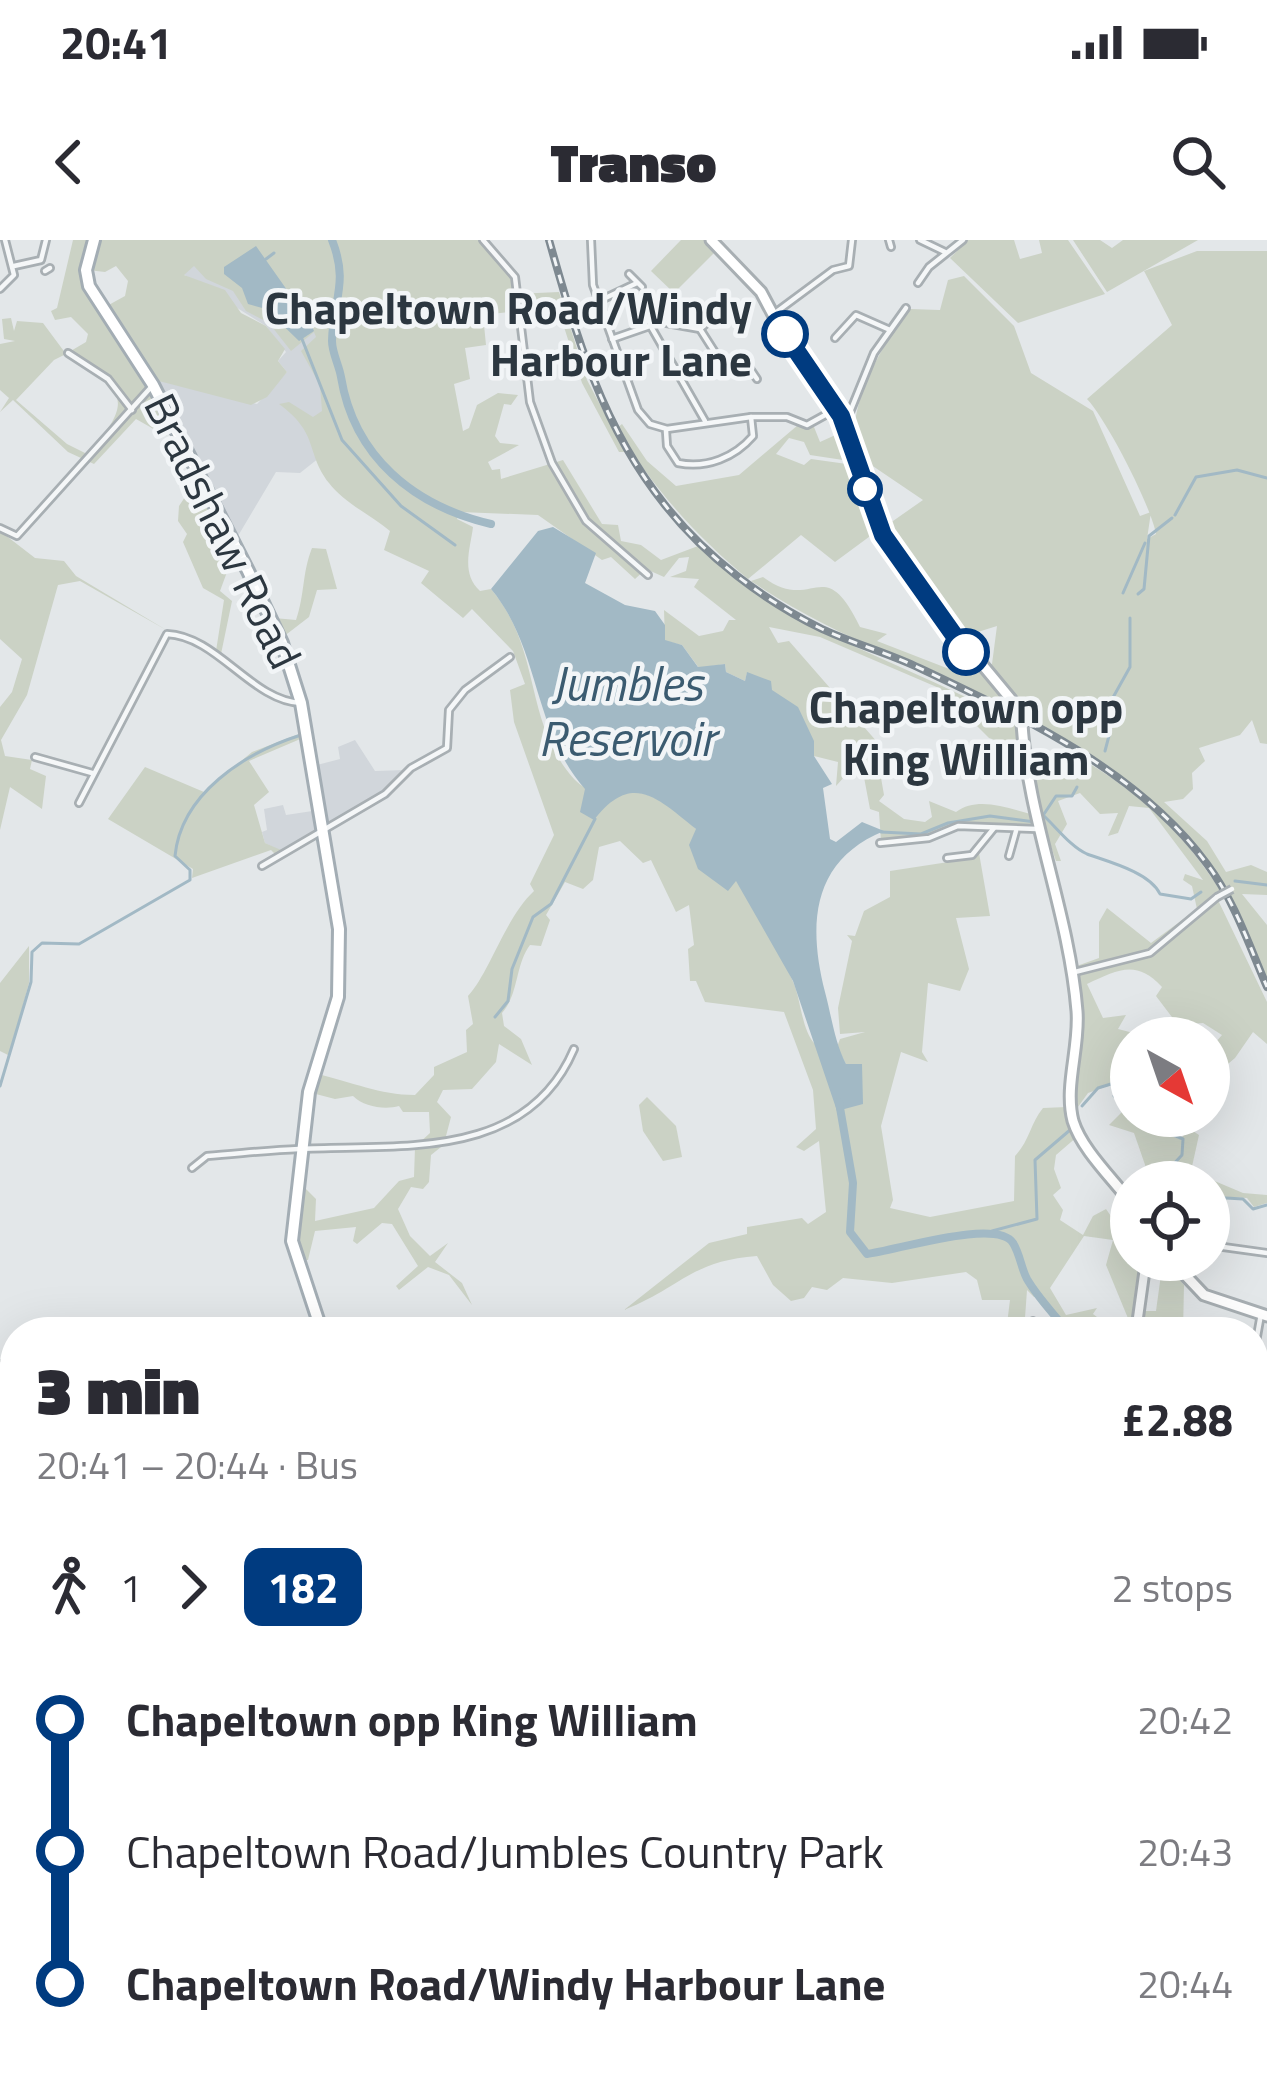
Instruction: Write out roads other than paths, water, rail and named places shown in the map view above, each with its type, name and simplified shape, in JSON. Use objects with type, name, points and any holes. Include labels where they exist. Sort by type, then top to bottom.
[{"type":"main road","name":"Bradshaw Road","points":[[94,240],[86,270],[89,286],[153,385],[266,608],[301,703],[338,905],[338,997],[310,1085],[293,1248],[317,1317]]},
{"type":"main road","points":[[711,240],[775,314],[795,356],[838,412],[883,535],[926,602],[1014,703],[1022,723],[1028,784],[1043,828],[1077,1017],[1073,1121],[1110,1173]]},
{"type":"main road","points":[[1191,1281],[1204,1295],[1264,1315]]},
{"type":"street","points":[[0,288],[13,280],[14,266],[5,240]]},
{"type":"street","points":[[40,260],[46,240]]},
{"type":"street","points":[[483,240],[515,277],[530,402],[552,463],[586,521],[648,575]]},
{"type":"street","points":[[591,240],[592,280],[640,413],[667,429],[751,417],[787,417],[810,424],[850,412],[868,363],[906,308]]},
{"type":"street","points":[[775,314],[833,270],[849,266],[851,240]]},
{"type":"street","points":[[920,240],[945,252]]},
{"type":"street","points":[[918,283],[945,252],[963,240]]},
{"type":"street","points":[[14,266],[40,260]]},
{"type":"street","points":[[40,260],[47,269]]},
{"type":"street","points":[[599,301],[639,285],[629,274]]},
{"type":"street","points":[[835,338],[856,315],[890,331]]},
{"type":"street","points":[[613,339],[650,325],[700,328],[713,320]]},
{"type":"street","points":[[650,325],[705,422]]},
{"type":"street","points":[[700,328],[721,362],[744,362]]},
{"type":"street","points":[[68,353],[108,379],[132,410]]},
{"type":"street","points":[[740,354],[757,379]]},
{"type":"street","points":[[0,528],[17,536],[153,385]]},
{"type":"street","points":[[667,429],[668,448],[678,463],[689,465],[731,456],[753,436],[751,417]]},
{"type":"street","points":[[79,803],[139,681],[172,632],[222,657],[281,698],[301,703]]},
{"type":"street","points":[[262,866],[393,789],[411,768],[447,748],[449,710],[465,690],[510,657]]},
{"type":"street","points":[[35,758],[92,773]]},
{"type":"street","points":[[880,843],[920,840],[958,826],[1016,831],[1043,828]]},
{"type":"street","points":[[947,858],[972,855],[994,828]]},
{"type":"street","points":[[1009,856],[1016,831]]},
{"type":"street","points":[[1070,974],[1150,953],[1232,889]]},
{"type":"street","points":[[192,1168],[207,1156],[304,1148],[384,1149],[478,1137],[507,1125],[537,1101],[574,1049]]},
{"type":"street","points":[[1230,1248],[1267,1253]]},
{"type":"street","points":[[1138,1317],[1142,1281]]},
{"type":"water","points":[[256,246],[311,324],[314,331],[299,341],[266,309],[248,304],[242,288],[224,274],[224,267]]},
{"type":"water","name":"Jumbles Reservoir","points":[[553,527],[596,553],[585,583],[625,605],[655,611],[665,625],[665,640],[682,645],[698,667],[725,664],[726,672],[745,681],[747,672],[771,681],[772,690],[798,707],[814,741],[814,756],[832,784],[823,788],[830,839],[836,842],[862,822],[884,831],[842,859],[829,876],[817,918],[819,966],[834,1029],[846,1064],[862,1064],[863,1104],[837,1111],[793,981],[736,881],[728,891],[698,869],[689,845],[696,829],[645,794],[620,796],[594,820],[580,812],[585,789],[555,741],[519,637],[491,589],[538,531]]},
{"type":"waterway","points":[[332,240],[340,280],[332,346],[359,431],[374,454],[413,491],[491,524]]},
{"type":"waterway","points":[[266,259],[274,253]]},
{"type":"waterway","points":[[302,339],[342,440],[401,506],[455,545]]},
{"type":"waterway","points":[[1175,515],[1196,477],[1237,470],[1267,478]]},
{"type":"waterway","points":[[1138,594],[1144,589],[1149,536],[1172,518]]},
{"type":"waterway","points":[[1123,593],[1145,543]]},
{"type":"waterway","points":[[1105,751],[1110,732],[1106,710],[1130,667],[1130,618]]},
{"type":"waterway","points":[[0,1086],[31,982],[32,952],[42,943],[79,944],[190,880],[190,870],[175,856],[189,813],[202,795],[238,765],[301,735]]},
{"type":"waterway","points":[[1044,814],[1056,796],[1072,796],[1077,787]]},
{"type":"waterway","points":[[1043,815],[1081,851],[1138,874],[1160,894],[1191,899],[1201,892]]},
{"type":"waterway","points":[[881,832],[921,834],[948,823],[990,816],[1035,822]]},
{"type":"waterway","points":[[495,1017],[508,1001],[512,969],[533,917],[551,904],[595,819]]},
{"type":"waterway","points":[[1235,881],[1267,885]]},
{"type":"waterway","points":[[1082,1106],[1098,1088],[1110,1084]]},
{"type":"waterway","points":[[839,1102],[853,1183],[850,1232],[867,1254],[968,1234],[1003,1236],[1013,1243],[1031,1286],[1056,1317]]},
{"type":"waterway","points":[[992,1231],[1037,1219],[1035,1160],[1070,1130]]},
{"type":"waterway","points":[[1176,1161],[1182,1155],[1183,1139],[1178,1137]]},
{"type":"waterway","points":[[1230,1198],[1243,1199],[1253,1209],[1267,1205]]},
{"type":"railway","points":[[549,240],[581,345],[608,412],[643,475],[699,542],[757,591],[800,617],[1035,725],[1147,800],[1217,878],[1267,987]]},
{"type":"place","name":"Chapeltown Road/Windy Harbour Lane","points":[[785,334]]},
{"type":"place","name":"Chapeltown opp King William","points":[[966,652]]}]
